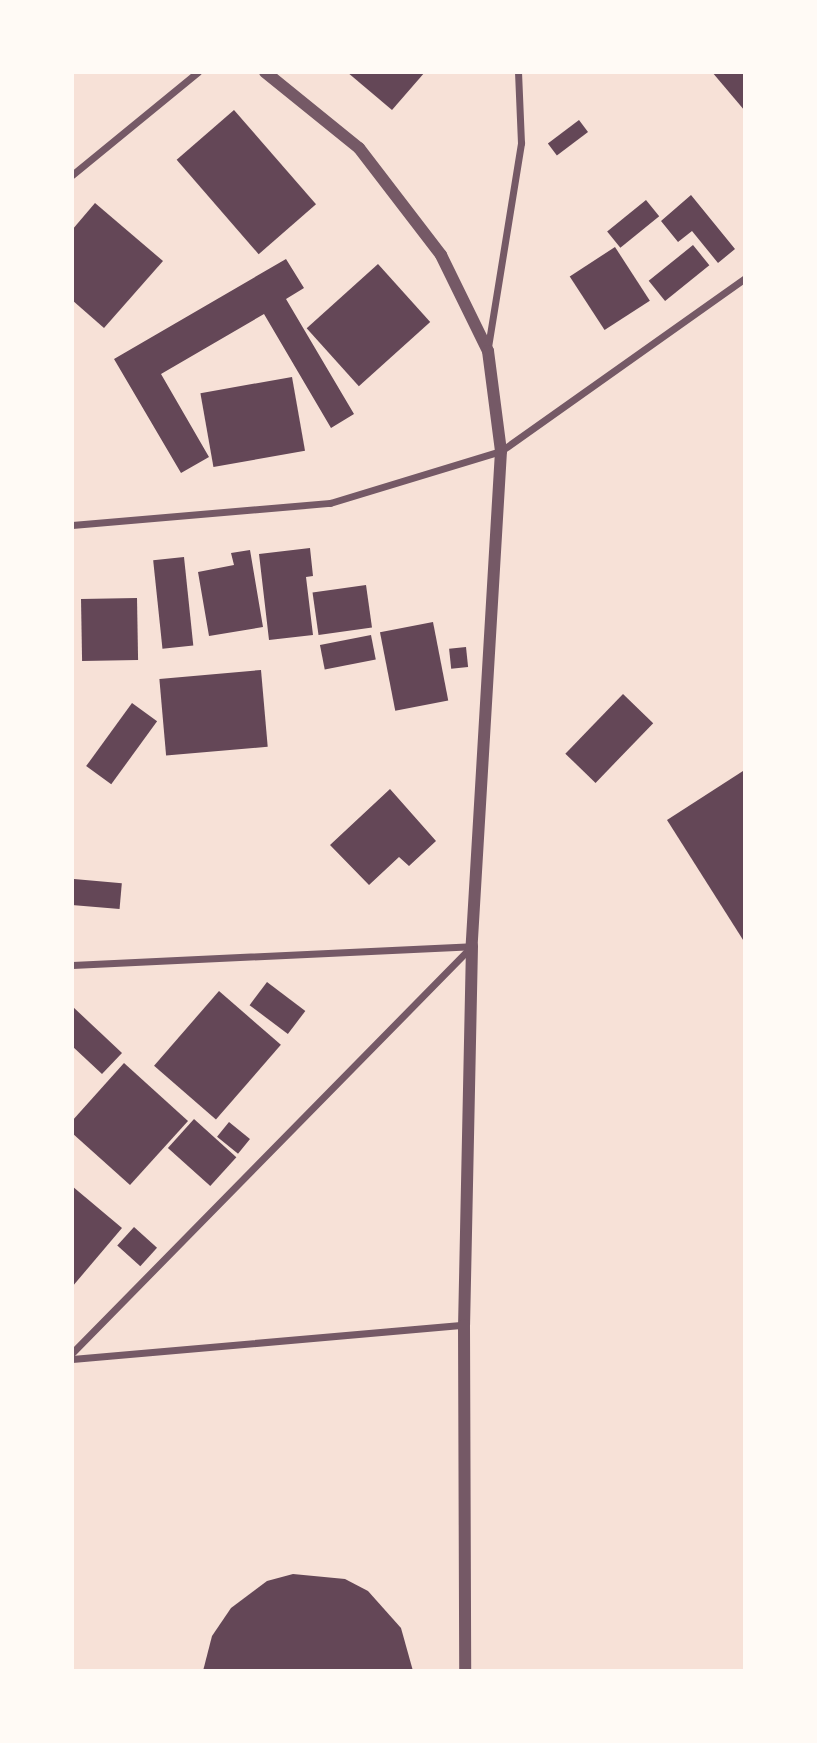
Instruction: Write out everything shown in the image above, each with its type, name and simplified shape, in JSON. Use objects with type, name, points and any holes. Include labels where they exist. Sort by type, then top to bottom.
[{"type":"street","points":[[72,175],[198,72]]},
{"type":"street","points":[[265,72],[359,148],[441,255],[488,351]]},
{"type":"street","points":[[465,1671],[464,1325],[471,946],[501,451],[488,351],[521,143],[518,72]]},
{"type":"street","points":[[72,525],[330,503],[501,451],[745,278]]},
{"type":"street","points":[[72,965],[471,946]]},
{"type":"street","points":[[72,1353],[471,946]]},
{"type":"street","points":[[72,1359],[464,1325]]},
{"type":"building","points":[[347,72],[425,72],[392,110]]},
{"type":"building","points":[[712,72],[745,72],[745,111]]},
{"type":"building","points":[[234,110],[316,204],[259,254],[177,160]]},
{"type":"building","points":[[579,120],[588,132],[557,155],[548,143]]},
{"type":"building","points":[[691,195],[735,249],[718,263],[692,231],[678,242],[661,221]]},
{"type":"building","points":[[646,200],[659,216],[620,248],[607,231]]},
{"type":"building","points":[[95,203],[163,261],[104,328],[72,300],[72,230]]},
{"type":"building","points":[[693,245],[709,265],[665,301],[649,281]]},
{"type":"building","points":[[615,247],[650,301],[605,330],[570,276]]},
{"type":"building","points":[[286,259],[304,288],[286,299],[354,414],[331,428],[264,314],[161,374],[209,457],[181,473],[114,359]]},
{"type":"building","points":[[378,264],[430,322],[359,386],[307,328]]},
{"type":"building","points":[[292,377],[305,451],[213,467],[200,393]]},
{"type":"building","points":[[310,548],[313,576],[306,577],[313,635],[269,640],[259,554]]},
{"type":"building","points":[[250,550],[263,627],[209,636],[198,572],[234,565],[231,553]]},
{"type":"building","points":[[184,557],[193,646],[162,649],[153,560]]},
{"type":"building","points":[[366,585],[372,628],[319,635],[313,593]]},
{"type":"building","points":[[137,598],[138,660],[82,661],[81,599]]},
{"type":"building","points":[[433,622],[448,701],[395,711],[380,632]]},
{"type":"building","points":[[371,635],[376,660],[325,669],[320,645]]},
{"type":"building","points":[[466,647],[468,667],[451,669],[449,649]]},
{"type":"building","points":[[261,670],[268,747],[166,756],[159,679]]},
{"type":"building","points":[[623,694],[653,723],[596,783],[565,754]]},
{"type":"building","points":[[132,703],[157,721],[111,784],[86,766]]},
{"type":"building","points":[[743,771],[745,774],[745,943],[667,820]]},
{"type":"building","points":[[390,789],[436,841],[409,866],[399,857],[369,885],[330,845]]},
{"type":"building","points":[[74,879],[122,883],[120,909],[72,905]]},
{"type":"building","points":[[267,982],[305,1011],[288,1034],[250,1005]]},
{"type":"building","points":[[219,991],[281,1045],[216,1120],[154,1066]]},
{"type":"building","points":[[72,1006],[122,1053],[102,1074],[72,1046]]},
{"type":"building","points":[[124,1063],[188,1121],[130,1185],[72,1133],[72,1121]]},
{"type":"building","points":[[194,1119],[236,1157],[210,1186],[168,1148]]},
{"type":"building","points":[[229,1122],[250,1139],[238,1154],[217,1137]]},
{"type":"building","points":[[72,1186],[122,1228],[72,1287]]},
{"type":"building","points":[[134,1227],[157,1248],[140,1266],[117,1246]]},
{"type":"building","points":[[293,1574],[345,1579],[368,1591],[401,1628],[413,1671],[203,1671],[212,1636],[231,1608],[267,1581]]}]
